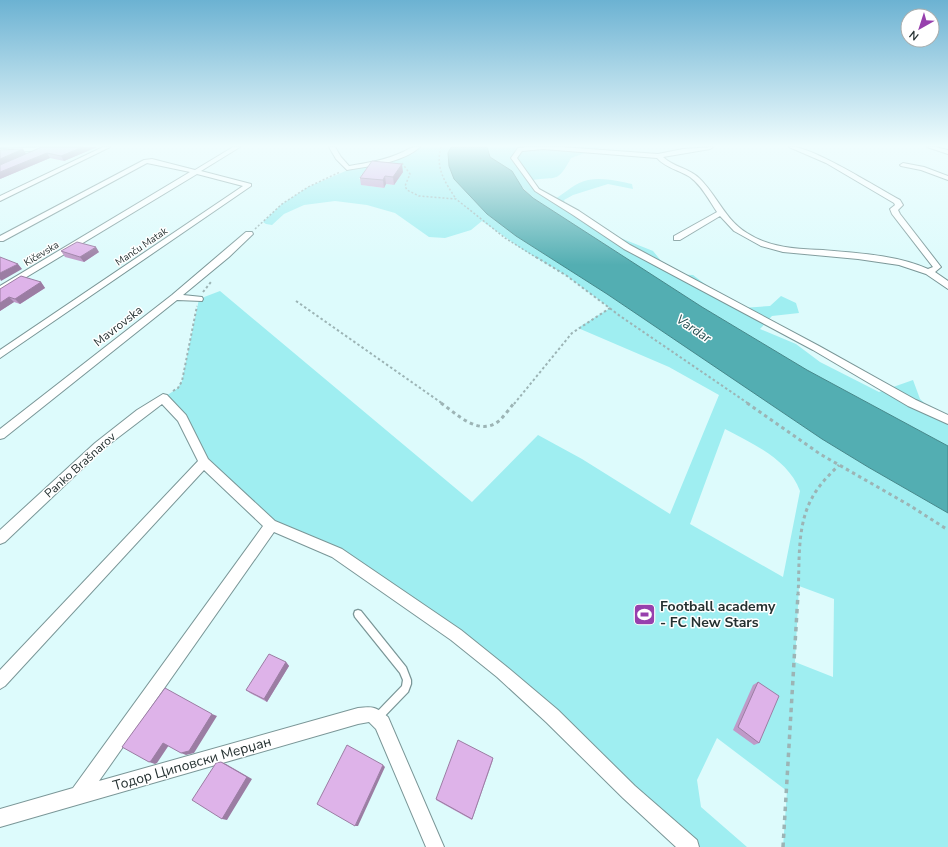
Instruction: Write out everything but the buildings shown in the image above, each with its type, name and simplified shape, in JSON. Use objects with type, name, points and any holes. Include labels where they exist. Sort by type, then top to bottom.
[{"type":"street","points":[[0,199],[25,187]]},
{"type":"street","points":[[0,239],[97,187]]},
{"type":"street","name":"Kičevska","points":[[0,290],[172,187]]},
{"type":"street","name":"Manču Matak","points":[[0,355],[247,187]]},
{"type":"street","points":[[535,187],[537,190],[576,213],[627,247],[743,308],[912,403],[948,420]]},
{"type":"street","points":[[704,187],[729,223],[744,235],[765,245],[781,250],[873,258],[903,263],[929,271],[948,286]]},
{"type":"street","points":[[870,187],[897,202],[898,205],[894,209],[896,214],[937,267],[934,270],[929,271]]},
{"type":"street","points":[[677,238],[721,212]]},
{"type":"street","name":"Mavrovska","points":[[0,435],[175,297],[249,234]]},
{"type":"street","points":[[175,297],[199,299]]},
{"type":"street","points":[[163,398],[182,418],[204,462],[270,525],[337,553],[456,635],[502,672],[546,711],[629,792],[690,847]]},
{"type":"street","name":"Panko Brašnarov","points":[[0,538],[111,436],[139,414],[163,398]]},
{"type":"street","points":[[0,680],[204,462]]},
{"type":"street","points":[[79,795],[267,533],[270,525]]},
{"type":"street","name":"Тодор Циповски Мерџан","points":[[0,818],[358,716],[371,714],[379,721]]},
{"type":"street","points":[[379,721],[435,847]]},
{"type":"lane","points":[[358,614],[407,677],[408,684],[405,689],[379,721]]},
{"type":"path","points":[[249,234],[282,204],[309,187]]},
{"type":"path","points":[[405,187],[409,192],[423,197],[456,200]]},
{"type":"path","points":[[448,187],[456,200],[505,238],[567,276],[610,308],[701,370],[766,417],[839,466],[909,505],[948,530]]},
{"type":"path","points":[[163,398],[178,388],[182,381],[199,299],[213,280]]},
{"type":"path","points":[[296,301],[466,420],[482,428],[489,427],[500,420],[572,333],[610,308]]},
{"type":"path","points":[[783,847],[795,662],[801,536],[804,516],[808,503],[839,466]]},
{"type":"shaded area","points":[[308,187],[373,187],[384,188],[385,187],[469,187],[487,214],[516,236],[607,294],[822,439],[948,513],[948,847],[783,847],[787,791],[717,738],[697,780],[701,807],[747,847],[690,847],[552,716],[366,572],[270,525],[204,462],[163,398],[178,388],[182,381],[199,299],[220,291],[472,502],[538,435],[582,459],[670,514],[719,395],[669,367],[578,328],[610,308],[567,276],[522,249],[482,221],[471,230],[445,238],[429,237],[395,213],[367,205],[335,201],[304,205],[284,214],[272,225],[263,222],[282,204]],"holes":[[[725,429],[758,447],[778,461],[787,470],[800,491],[783,577],[690,524]],[[799,586],[834,599],[833,677],[795,662]]]},
{"type":"shaded area","points":[[522,187],[538,187],[544,193],[555,199],[573,187],[600,187],[573,195],[564,200],[568,212],[613,235],[653,251],[672,274],[693,275],[723,298],[742,308],[770,306],[781,296],[796,303],[799,313],[772,316],[760,329],[796,344],[820,362],[879,392],[913,380],[920,399],[948,425],[948,446],[807,370],[702,307],[533,198]]},
{"type":"shaded area","points":[[621,187],[633,187],[633,189]]},
{"type":"water","name":"Vardar","points":[[461,187],[521,187],[533,198],[702,307],[807,370],[948,446],[948,513],[822,439],[607,294],[516,236],[487,214]]},
{"type":"place","name":"Football academy - FC New Stars","points":[[644,614]]}]
